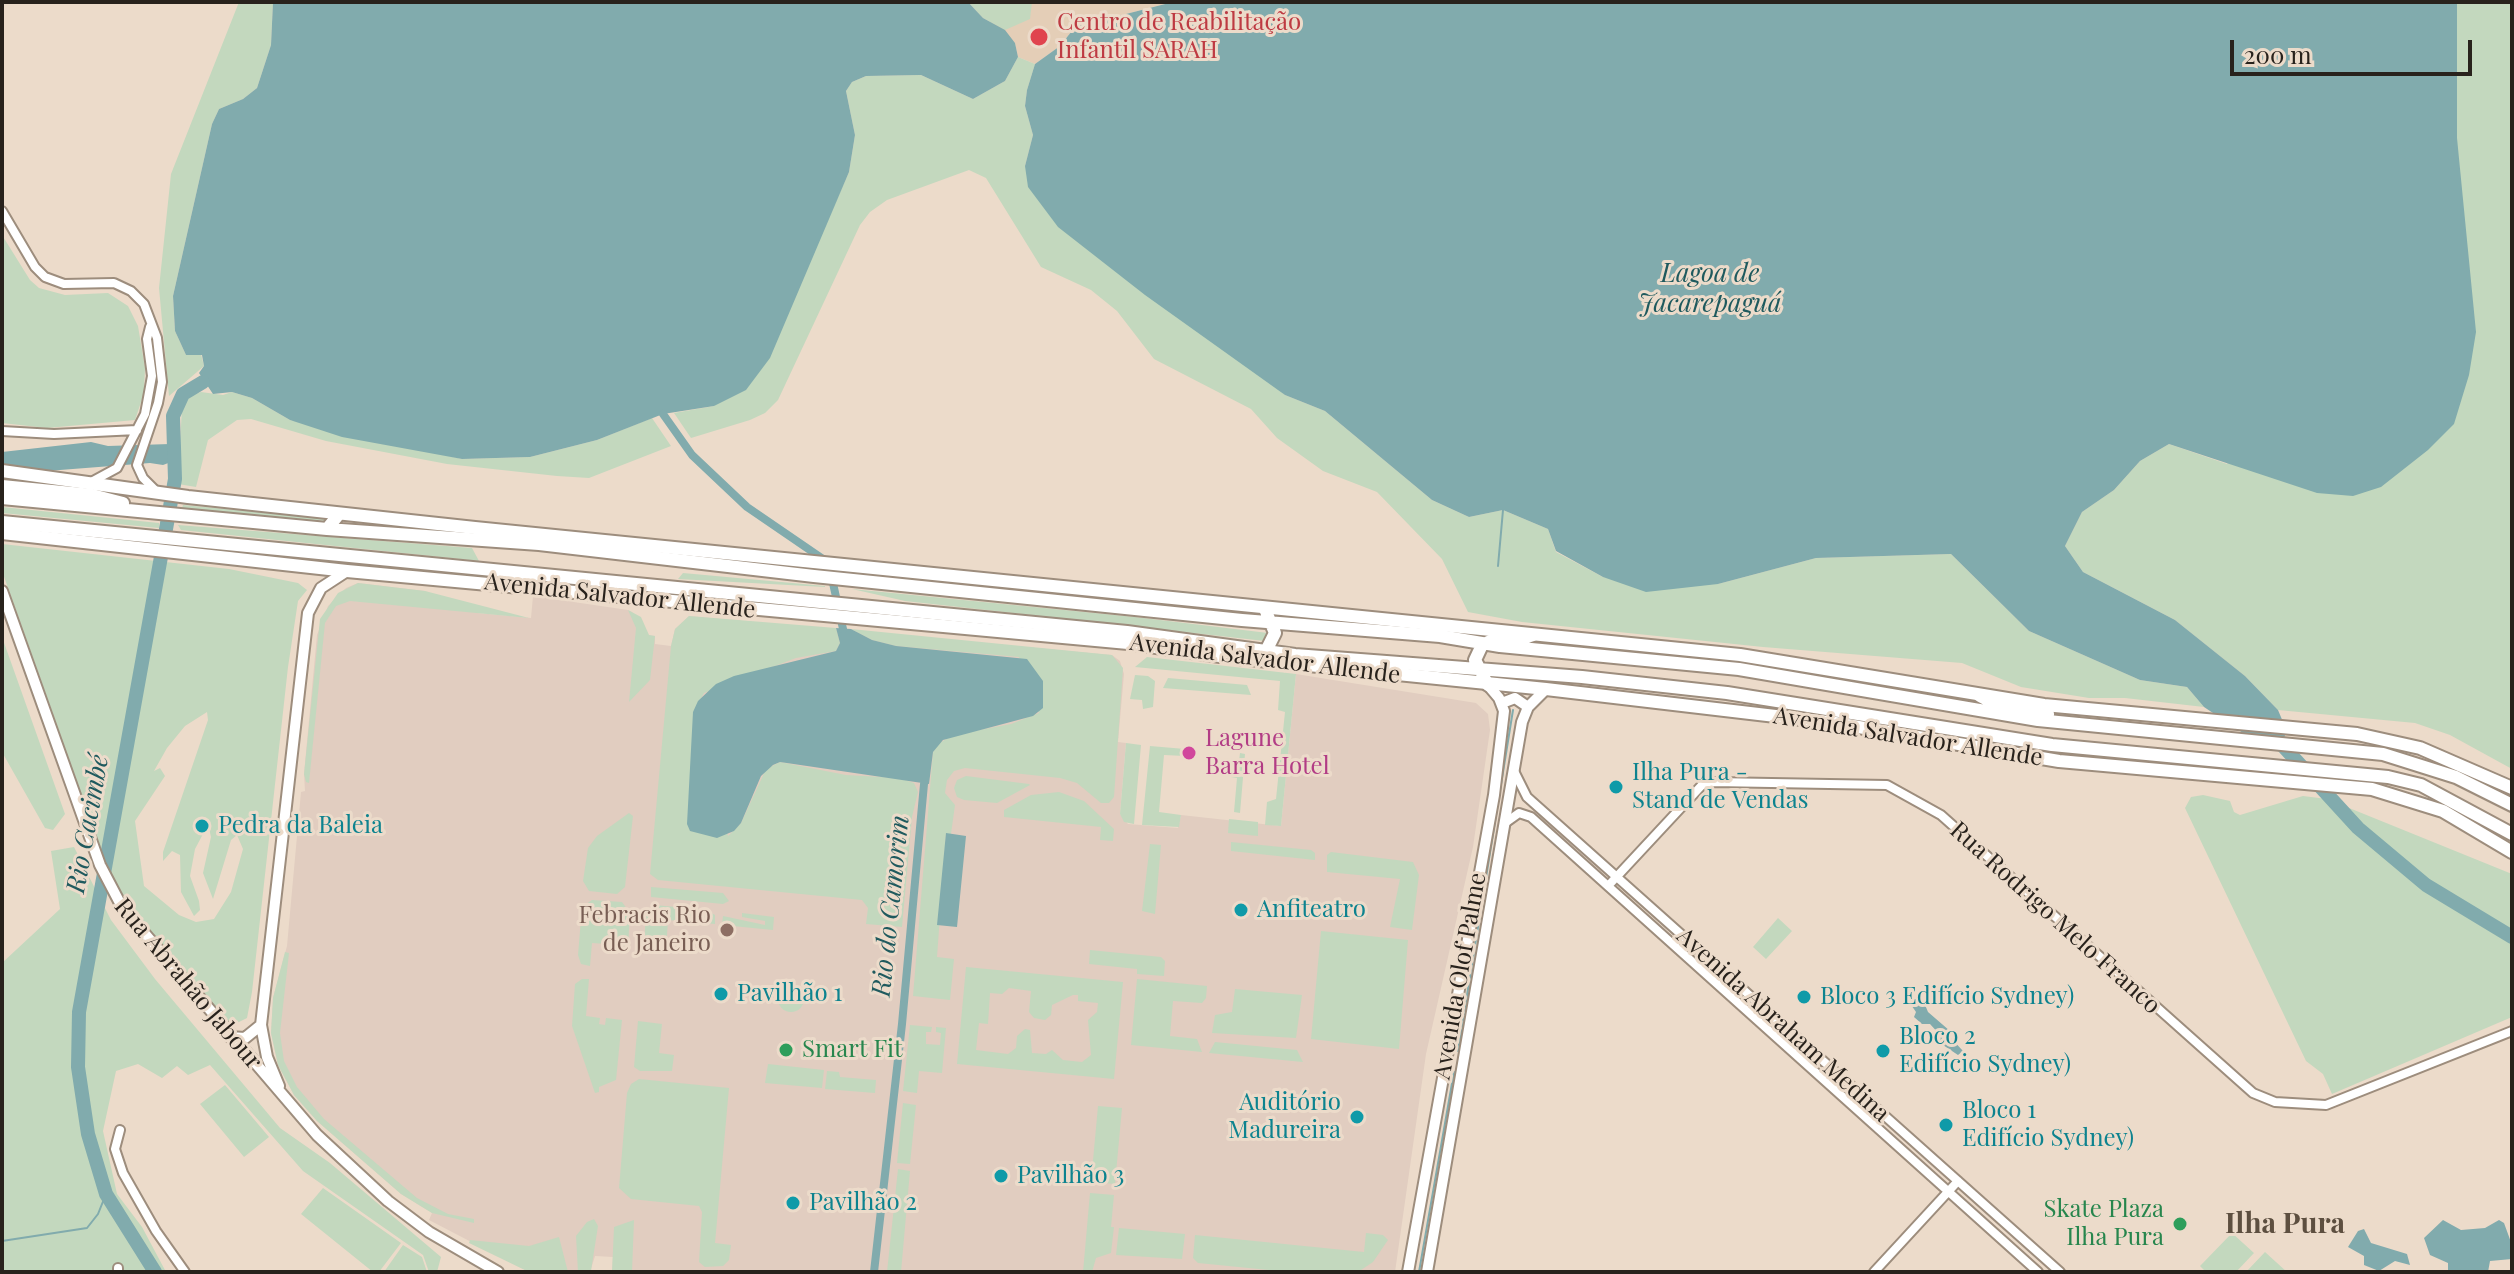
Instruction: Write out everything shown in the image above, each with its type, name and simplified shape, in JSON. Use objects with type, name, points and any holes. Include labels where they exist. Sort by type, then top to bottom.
[{"type":"main road","name":"Avenida Salvador Allende","points":[[2,471],[339,514],[1740,655],[1980,696],[2328,730],[2420,748],[2512,788]]},
{"type":"main road","points":[[2,486],[92,495],[163,513]]},
{"type":"main road","name":"Avenida Salvador Allende","points":[[2,498],[327,529],[539,544],[814,576],[1739,669],[2098,727],[2383,754],[2456,777],[2512,805]]},
{"type":"main road","points":[[327,529],[339,514]]},
{"type":"main road","name":"Avenida Salvador Allende","points":[[2,522],[156,542]]},
{"type":"main road","name":"Avenida Salvador Allende","points":[[2,533],[180,543],[825,610]]},
{"type":"main road","name":"Avenida Salvador Allende","points":[[180,543],[347,571],[850,612],[1479,671],[1582,677],[1727,693],[2052,745],[2358,772],[2421,785],[2512,834]]},
{"type":"main road","points":[[1211,654],[1253,655],[1267,649],[1274,637],[1273,622],[1265,609]]},
{"type":"main road","name":"Avenida Salvador Allende","points":[[850,612],[1822,721],[2059,761],[2372,789],[2443,811],[2512,852]]},
{"type":"main road","points":[[1488,685],[1475,660],[1486,643],[1499,637],[1518,640],[1533,635]]},
{"type":"main road","points":[[1980,696],[1993,703],[2076,719],[2098,727]]},
{"type":"main road","points":[[1961,743],[1967,739],[2156,759],[2163,757]]},
{"type":"street","points":[[2,211],[35,267],[45,277],[64,284],[114,283],[135,294],[147,312],[150,327],[157,338],[162,382],[137,466],[147,483],[160,493]]},
{"type":"street","points":[[85,483],[105,477],[117,468],[137,430],[152,385],[147,339],[150,327]]},
{"type":"street","points":[[2,431],[54,434],[137,430]]},
{"type":"street","name":"Rua Abrahão Jabour","points":[[287,1100],[267,1057],[261,1025],[308,613],[321,588],[347,571]]},
{"type":"street","name":"Rua Abrahão Jabour","points":[[2,591],[112,893],[230,1037],[317,1135],[388,1201],[449,1245],[498,1272]]},
{"type":"street","points":[[1488,685],[1502,703],[1515,698],[1528,707],[1546,689]]},
{"type":"street","name":"Avenida Olof Palme","points":[[1408,1272],[1494,795],[1502,703]]},
{"type":"street","name":"Avenida Olof Palme","points":[[1427,1272],[1503,824],[1522,722],[1528,707]]},
{"type":"street","name":"Avenida Abraham Medina","points":[[1514,771],[1527,797],[2060,1272]]},
{"type":"street","name":"Rua Rodrigo Melo Franco","points":[[1608,886],[1702,785],[1729,782],[1887,785],[1941,815],[2253,1093],[2275,1102],[2326,1105],[2512,1031]]},
{"type":"street","name":"Avenida Abraham Medina","points":[[1503,824],[1519,813],[1531,817],[2038,1272]]},
{"type":"street","points":[[1720,988],[1729,976]]},
{"type":"street","points":[[1771,1033],[1779,1030],[1781,1023]]},
{"type":"street","points":[[230,1037],[245,1038],[261,1025]]},
{"type":"street","points":[[1786,1046],[1787,1038],[1795,1036]]},
{"type":"street","points":[[120,1130],[115,1149],[123,1173],[156,1231],[185,1272]]},
{"type":"street","points":[[1874,1272],[1958,1181]]},
{"type":"shaded area","name":"Centro de Reabilitação Infantil SARAH","points":[[968,2],[1173,2],[1075,27],[1060,46],[1035,64],[1018,57],[1015,43]]},
{"type":"shaded area","points":[[358,583],[425,591],[478,613],[531,618],[533,596],[628,610],[632,612],[639,634],[655,636],[655,644],[671,646],[675,629],[689,616],[1112,655],[1120,661],[1124,674],[1118,742],[1126,743],[1120,814],[1128,824],[1178,828],[1181,815],[1281,826],[1296,674],[1476,703],[1488,714],[1490,730],[1473,847],[1426,1054],[1395,1272],[612,1272],[613,1257],[595,1256],[590,1272],[529,1272],[429,1220],[432,1213],[401,1194],[317,1121],[294,1095],[278,1065],[271,1033],[273,998],[287,946],[301,792],[305,791],[317,635],[328,606],[346,588]]},
{"type":"green space","points":[[239,2],[273,2],[271,45],[257,88],[243,99],[219,109],[212,124],[173,296],[175,331],[186,355],[201,354],[204,366],[169,396],[159,288],[171,174]]},
{"type":"green space","points":[[968,2],[1032,2],[1030,19],[1005,30],[983,18]]},
{"type":"green space","points":[[2457,2],[2512,2],[2512,769],[2450,735],[2415,723],[2278,710],[2245,676],[2175,620],[2083,572],[2065,546],[2082,512],[2114,490],[2140,461],[2169,444],[2227,464],[2457,138]]},
{"type":"green space","points":[[1018,57],[1035,64],[1025,106],[1033,135],[1025,166],[1285,395],[1325,411],[1432,500],[1469,517],[1503,510],[1548,529],[1556,552],[1603,577],[1718,584],[1816,558],[1951,554],[2029,631],[2140,680],[2187,687],[2204,707],[2125,698],[2089,698],[2021,687],[1962,663],[1763,647],[1522,622],[1468,612],[1442,559],[1377,492],[1323,471],[1277,438],[1251,409],[1154,359],[1117,311],[1091,290],[1041,267],[986,178],[969,170],[887,200],[870,212],[860,225],[778,400],[765,413],[750,420],[691,438],[674,413],[714,406],[813,253],[849,172],[855,135],[846,91],[852,82],[866,76],[921,75],[973,99],[1005,81]]},
{"type":"green space","points":[[2,235],[30,280],[39,288],[65,295],[108,293],[128,306],[138,326],[145,368],[144,393],[135,420],[47,428],[2,423]]},
{"type":"green space","points":[[201,392],[223,395],[232,392],[252,398],[290,420],[462,459],[530,457],[597,440],[652,418],[671,446],[589,478],[447,464],[326,441],[251,419],[237,420],[208,440],[196,487],[178,484],[182,407],[189,396]]},
{"type":"green space","points":[[183,505],[323,518],[326,521],[181,511]]},
{"type":"green space","points":[[2,507],[159,523],[159,528],[2,513]]},
{"type":"green space","points":[[178,525],[472,548],[479,561],[181,530]]},
{"type":"green space","points":[[2,544],[229,569],[298,583],[307,590],[298,601],[288,667],[247,1018],[237,1023],[226,1022],[135,915],[108,869],[2,571]],"holes":[[[207,712],[208,720],[163,852],[163,861],[172,851],[180,855],[181,892],[194,916],[200,910],[190,876],[195,849],[203,834],[209,828],[211,837],[203,873],[213,899],[231,840],[237,835],[243,849],[231,892],[214,919],[196,922],[179,915],[144,886],[135,821],[165,776],[160,768],[154,771],[167,748],[185,726]]]},
{"type":"green space","points":[[180,545],[389,563],[666,594],[831,608],[830,612]]},
{"type":"green space","points":[[853,572],[1248,611],[1260,617],[852,575]]},
{"type":"green space","points":[[683,573],[825,586],[825,587],[678,579]]},
{"type":"green space","points":[[358,583],[425,591],[529,618],[350,601],[336,606],[325,623],[309,783],[304,774],[320,619],[338,593]]},
{"type":"green space","points":[[852,589],[1268,633],[1265,641],[905,601]]},
{"type":"green space","points":[[628,610],[641,617],[649,635],[655,636],[650,680],[629,702],[636,628]]},
{"type":"green space","points":[[689,616],[836,628],[840,643],[836,651],[796,658],[704,693],[693,713],[728,836],[741,823],[766,769],[780,762],[846,775],[899,778],[914,783],[918,792],[912,817],[902,927],[866,924],[868,908],[862,900],[658,880],[650,874],[671,646],[675,629]]},
{"type":"green space","points":[[851,629],[1112,655],[1123,668],[1114,797],[1109,803],[1101,803],[1077,783],[1060,778],[965,768],[954,771],[947,780],[945,793],[955,805],[951,834],[946,834],[937,957],[954,959],[950,1000],[913,996],[933,752],[938,744],[953,735],[1011,724],[1039,713],[1019,657],[896,646],[872,640]]},
{"type":"green space","points":[[2,637],[65,814],[53,830],[45,828],[2,752]]},
{"type":"green space","points":[[1147,657],[1296,674],[1281,826],[1265,825],[1267,802],[1276,799],[1285,712],[1278,710],[1280,681],[1135,667]]},
{"type":"green space","points":[[1135,675],[1148,676],[1155,681],[1153,707],[1143,709],[1142,700],[1130,699]]},
{"type":"green space","points":[[1168,678],[1247,685],[1251,695],[1163,688]]},
{"type":"green space","points":[[1126,743],[1141,745],[1134,824],[1124,822],[1120,814]]},
{"type":"green space","points":[[1150,746],[1185,749],[1185,756],[1164,755],[1159,812],[1181,815],[1179,827],[1142,825]]},
{"type":"green space","points":[[1240,753],[1245,754],[1240,813],[1234,812],[1237,778],[1231,777],[1232,769],[1238,769]]},
{"type":"green space","points":[[966,776],[1030,785],[997,803],[964,800],[957,797],[954,788],[957,780]]},
{"type":"green space","points":[[1059,792],[1084,801],[1114,829],[1113,841],[1100,840],[1101,827],[1004,817],[1004,810],[1031,795]]},
{"type":"green space","points":[[2203,795],[2230,801],[2234,812],[2240,815],[2303,796],[2327,799],[2512,874],[2512,1017],[2332,1094],[2323,1074],[2306,1061],[2185,808],[2191,797]]},
{"type":"green space","points":[[629,813],[633,816],[625,887],[617,894],[589,891],[583,881],[588,848],[597,836]]},
{"type":"green space","points":[[1229,819],[1258,822],[1258,836],[1228,833]]},
{"type":"green space","points":[[1231,842],[1311,850],[1315,853],[1315,860],[1231,851]]},
{"type":"green space","points":[[1150,844],[1161,845],[1155,914],[1142,911]]},
{"type":"green space","points":[[74,847],[111,920],[155,979],[280,1128],[330,1163],[441,1257],[437,1272],[429,1272],[423,1255],[303,1171],[210,1065],[188,1075],[177,1066],[162,1078],[138,1064],[116,1071],[103,1131],[117,1194],[142,1227],[166,1272],[2,1272],[2,963],[60,909],[51,851]]},
{"type":"green space","points":[[1331,852],[1413,862],[1419,875],[1412,930],[1390,927],[1400,879],[1327,872],[1327,855]]},
{"type":"green space","points":[[651,887],[723,893],[729,901],[723,904],[651,897]]},
{"type":"green space","points":[[592,900],[622,902],[630,913],[628,946],[613,945],[613,938],[607,938],[606,944],[592,943],[590,966],[581,964],[578,955],[582,907]]},
{"type":"green space","points":[[655,905],[706,910],[715,915],[715,924],[668,920],[666,950],[644,948],[646,911]]},
{"type":"green space","points":[[742,913],[774,917],[773,930],[722,925],[723,916],[765,925],[765,921],[742,917]]},
{"type":"green space","points":[[1778,918],[1792,931],[1766,959],[1753,947]]},
{"type":"green space","points":[[1321,931],[1408,940],[1399,1049],[1311,1039]]},
{"type":"green space","points":[[1090,950],[1161,957],[1165,961],[1164,976],[1137,974],[1137,969],[1089,964]]},
{"type":"green space","points":[[285,952],[289,953],[280,1033],[284,1061],[297,1087],[324,1119],[417,1198],[448,1214],[474,1219],[474,1223],[432,1213],[401,1194],[317,1121],[294,1095],[278,1065],[271,1033],[273,998]]},
{"type":"green space","points":[[966,967],[1123,982],[1114,1079],[957,1064]],"holes":[[[1009,988],[1031,991],[1029,1012],[1034,1018],[1045,1020],[1051,1015],[1052,1005],[1073,995],[1078,995],[1078,1001],[1098,1003],[1097,1012],[1088,1020],[1091,1055],[1082,1062],[1063,1060],[1052,1050],[1046,1054],[1032,1053],[1030,1030],[1025,1029],[1017,1036],[1016,1048],[1008,1054],[976,1050],[979,1023],[988,1024],[990,993],[1002,994]]]},
{"type":"green space","points":[[589,979],[586,1016],[600,1018],[599,1024],[605,1025],[606,1018],[622,1020],[616,1080],[599,1087],[599,1092],[595,1093],[572,1026],[575,984]]},
{"type":"green space","points":[[1137,979],[1207,986],[1206,998],[1202,1003],[1173,1001],[1170,1036],[1197,1039],[1202,1052],[1131,1045]]},
{"type":"green space","points":[[791,986],[800,990],[804,999],[800,1008],[791,1012],[782,1008],[778,999],[782,990]]},
{"type":"green space","points":[[1235,989],[1302,995],[1296,1038],[1212,1033],[1215,1015],[1232,1012]]},
{"type":"green space","points":[[638,1021],[662,1024],[659,1053],[674,1055],[672,1071],[640,1071],[634,1067]]},
{"type":"green space","points":[[910,1025],[932,1027],[931,1032],[926,1032],[926,1044],[940,1045],[941,1033],[936,1032],[936,1027],[946,1028],[942,1073],[919,1071],[917,1093],[903,1091]]},
{"type":"green space","points":[[1215,1042],[1297,1050],[1303,1062],[1209,1053]]},
{"type":"green space","points":[[768,1064],[824,1070],[822,1088],[765,1083]]},
{"type":"green space","points":[[827,1071],[839,1072],[840,1077],[876,1080],[875,1093],[825,1089]]},
{"type":"green space","points":[[639,1079],[729,1088],[715,1243],[731,1245],[729,1260],[723,1266],[705,1267],[699,1262],[702,1212],[699,1206],[631,1199],[619,1188],[627,1093],[631,1084]]},
{"type":"green space","points":[[225,1085],[269,1137],[244,1157],[200,1104]]},
{"type":"green space","points":[[903,1103],[916,1105],[910,1164],[897,1163]]},
{"type":"green space","points":[[1098,1106],[1122,1108],[1115,1184],[1091,1182]]},
{"type":"green space","points":[[898,1169],[910,1171],[901,1272],[887,1272]]},
{"type":"green space","points":[[323,1188],[401,1243],[379,1272],[373,1272],[301,1214]]},
{"type":"green space","points":[[1090,1193],[1114,1195],[1111,1227],[1114,1227],[1111,1253],[1096,1258],[1092,1272],[1083,1272]]},
{"type":"green space","points":[[594,1219],[598,1226],[591,1271],[578,1272],[576,1236],[587,1222]]},
{"type":"green space","points":[[634,1220],[632,1272],[612,1272],[614,1227]]},
{"type":"green space","points":[[1119,1228],[1185,1234],[1182,1259],[1116,1255]]},
{"type":"green space","points":[[1366,1233],[1383,1235],[1388,1240],[1373,1262],[1358,1272],[1289,1272],[1198,1263],[1193,1258],[1195,1235],[1364,1252]]},
{"type":"green space","points":[[2232,1233],[2254,1253],[2236,1272],[2206,1272],[2200,1266]]},
{"type":"green space","points":[[559,1237],[568,1272],[529,1272],[469,1243],[470,1240],[529,1246]]},
{"type":"green space","points":[[403,1245],[422,1257],[427,1272],[384,1272]]},
{"type":"green space","points":[[2265,1252],[2287,1272],[2246,1272]]},
{"type":"water","points":[[273,2],[968,2],[983,18],[1005,30],[1015,43],[1018,57],[1005,81],[973,99],[921,75],[866,76],[852,82],[846,91],[855,135],[849,172],[770,358],[746,390],[714,406],[663,414],[597,440],[530,457],[462,459],[342,437],[290,420],[252,398],[232,392],[213,394],[199,373],[204,366],[202,355],[186,355],[175,331],[173,296],[212,124],[219,109],[243,99],[257,88],[271,45]]},
{"type":"water","name":"Lagoa de Jacarepaguá","points":[[1173,2],[2457,2],[2457,138],[2476,332],[2469,375],[2454,424],[2428,450],[2381,487],[2353,496],[2317,493],[2169,444],[2140,461],[2114,490],[2082,512],[2065,546],[2083,572],[2175,620],[2245,676],[2278,710],[2286,729],[2283,746],[2246,735],[2204,707],[2187,687],[2140,680],[2029,631],[1951,554],[1816,558],[1718,584],[1646,592],[1603,577],[1556,551],[1548,529],[1503,510],[1469,517],[1432,500],[1325,411],[1285,395],[1145,295],[1058,227],[1028,187],[1025,166],[1033,135],[1025,106],[1035,64],[1060,46],[1075,27]]},
{"type":"water","points":[[91,442],[108,446],[170,444],[171,462],[163,465],[150,463],[47,471],[2,468],[2,452]]},
{"type":"water","points":[[836,628],[851,629],[872,640],[896,646],[1027,659],[1043,681],[1043,708],[1033,716],[943,740],[933,752],[929,784],[780,762],[761,776],[741,823],[734,831],[717,838],[690,831],[687,824],[693,712],[698,701],[716,684],[734,676],[836,651],[840,643]]},
{"type":"water","points":[[946,833],[966,836],[957,927],[937,925]]},
{"type":"water","points":[[1905,996],[1923,1000],[1928,1012],[1950,1031],[1950,1037],[1963,1051],[1958,1055],[1940,1043],[1941,1036],[1930,1024],[1922,1024],[1914,1017],[1916,1012]]},
{"type":"water","points":[[2443,1220],[2461,1230],[2485,1228],[2499,1220],[2504,1223],[2512,1245],[2512,1259],[2490,1261],[2488,1272],[2448,1272],[2448,1263],[2430,1255],[2424,1238]]},
{"type":"water","points":[[2364,1229],[2371,1243],[2407,1254],[2410,1265],[2395,1261],[2379,1271],[2364,1265],[2364,1256],[2348,1247],[2358,1231]]},
{"type":"waterway","name":"Rio Cacimbé","points":[[155,1272],[106,1194],[88,1134],[78,1067],[79,1012],[175,479],[173,416],[183,394],[203,382]]},
{"type":"waterway","points":[[663,414],[692,455],[747,507],[823,559],[831,574],[843,629]]},
{"type":"waterway","points":[[1498,566],[1503,510]]},
{"type":"waterway","points":[[1458,1051],[1513,710]]},
{"type":"waterway","points":[[2283,746],[2358,828],[2426,885],[2512,937]]},
{"type":"waterway","name":"Rio do Camorim","points":[[874,1272],[902,1024],[924,784]]},
{"type":"waterway","points":[[1419,1272],[1454,1072]]},
{"type":"waterway","points":[[2,1241],[87,1228],[98,1214],[106,1194]]},
{"type":"place","name":"Centro de Reabilitação Infantil SARAH","points":[[1039,37]]},
{"type":"place","name":"Lagune Barra Hotel","points":[[1189,753]]},
{"type":"place","name":"Ilha Pura - Stand de Vendas","points":[[1616,787]]},
{"type":"place","name":"Pedra da Baleia","points":[[202,826]]},
{"type":"place","name":"Anfiteatro","points":[[1241,910]]},
{"type":"place","name":"Febracis Rio de Janeiro","points":[[727,930]]},
{"type":"place","name":"Pavilhão 1","points":[[721,994]]},
{"type":"place","name":"Bloco 3 Edifício Sydney)","points":[[1804,997]]},
{"type":"place","name":"Smart Fit","points":[[786,1050]]},
{"type":"place","name":"Bloco 2 Edifício Sydney)","points":[[1883,1051]]},
{"type":"place","name":"Auditório Madureira","points":[[1357,1117]]},
{"type":"place","name":"Bloco 1 Edifício Sydney)","points":[[1946,1125]]},
{"type":"place","name":"Pavilhão 3","points":[[1001,1176]]},
{"type":"place","name":"Pavilhão 2","points":[[793,1203]]},
{"type":"place","name":"Skate Plaza Ilha Pura","points":[[2180,1224]]},
{"type":"district","name":"Ilha Pura","points":[[2285,1224]]}]
